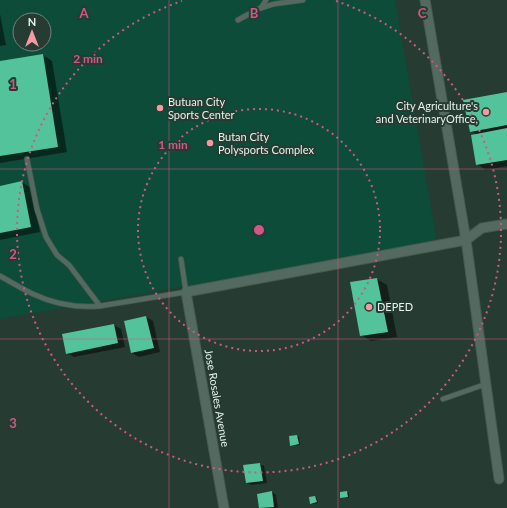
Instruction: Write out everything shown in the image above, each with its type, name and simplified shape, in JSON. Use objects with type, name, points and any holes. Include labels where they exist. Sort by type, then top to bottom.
[{"type":"street","points":[[425,0],[466,240],[499,479]]},
{"type":"street","points":[[186,292],[466,240],[482,228],[507,224]]},
{"type":"street","name":"Jose Rosales Avenue","points":[[186,292],[224,508]]},
{"type":"lane","points":[[261,8],[266,0]]},
{"type":"lane","points":[[238,20],[261,8],[274,4],[303,0]]},
{"type":"lane","points":[[27,159],[37,209],[46,236],[57,255],[69,265],[100,306]]},
{"type":"lane","points":[[0,276],[51,301],[87,307],[100,306],[186,292],[180,259]]},
{"type":"lane","points":[[443,400],[486,384]]},
{"type":"green space","name":"Butan City Polysports Complex","points":[[0,0],[395,0],[437,242],[0,319]]},
{"type":"building","points":[[43,54],[58,147],[0,156],[0,61]]},
{"type":"building","name":"City Agriculture's and VeterinaryOffice,","points":[[507,92],[507,125],[470,132],[463,100]]},
{"type":"building","points":[[507,128],[507,160],[476,165],[471,135]]},
{"type":"building","points":[[22,181],[31,227],[0,233],[0,186]]},
{"type":"building","name":"DEPED","points":[[377,278],[388,332],[360,336],[350,282]]},
{"type":"building","points":[[146,316],[154,348],[131,353],[124,321]]},
{"type":"building","points":[[114,324],[118,343],[66,354],[62,334]]},
{"type":"building","points":[[297,435],[299,444],[290,446],[289,436]]},
{"type":"building","points":[[260,463],[263,481],[246,483],[243,465]]},
{"type":"building","points":[[272,491],[274,507],[259,508],[257,494]]},
{"type":"building","points":[[347,491],[348,497],[340,498],[340,492]]},
{"type":"building","points":[[315,496],[317,502],[310,504],[309,497]]},
{"type":"place","name":"Butuan City Sports Center","points":[[160,108]]},
{"type":"place","name":"City Agriculture's and VeterinaryOffice,","points":[[486,112]]},
{"type":"place","name":"Butan City Polysports Complex","points":[[210,143]]},
{"type":"place","name":"DEPED","points":[[369,307]]}]
